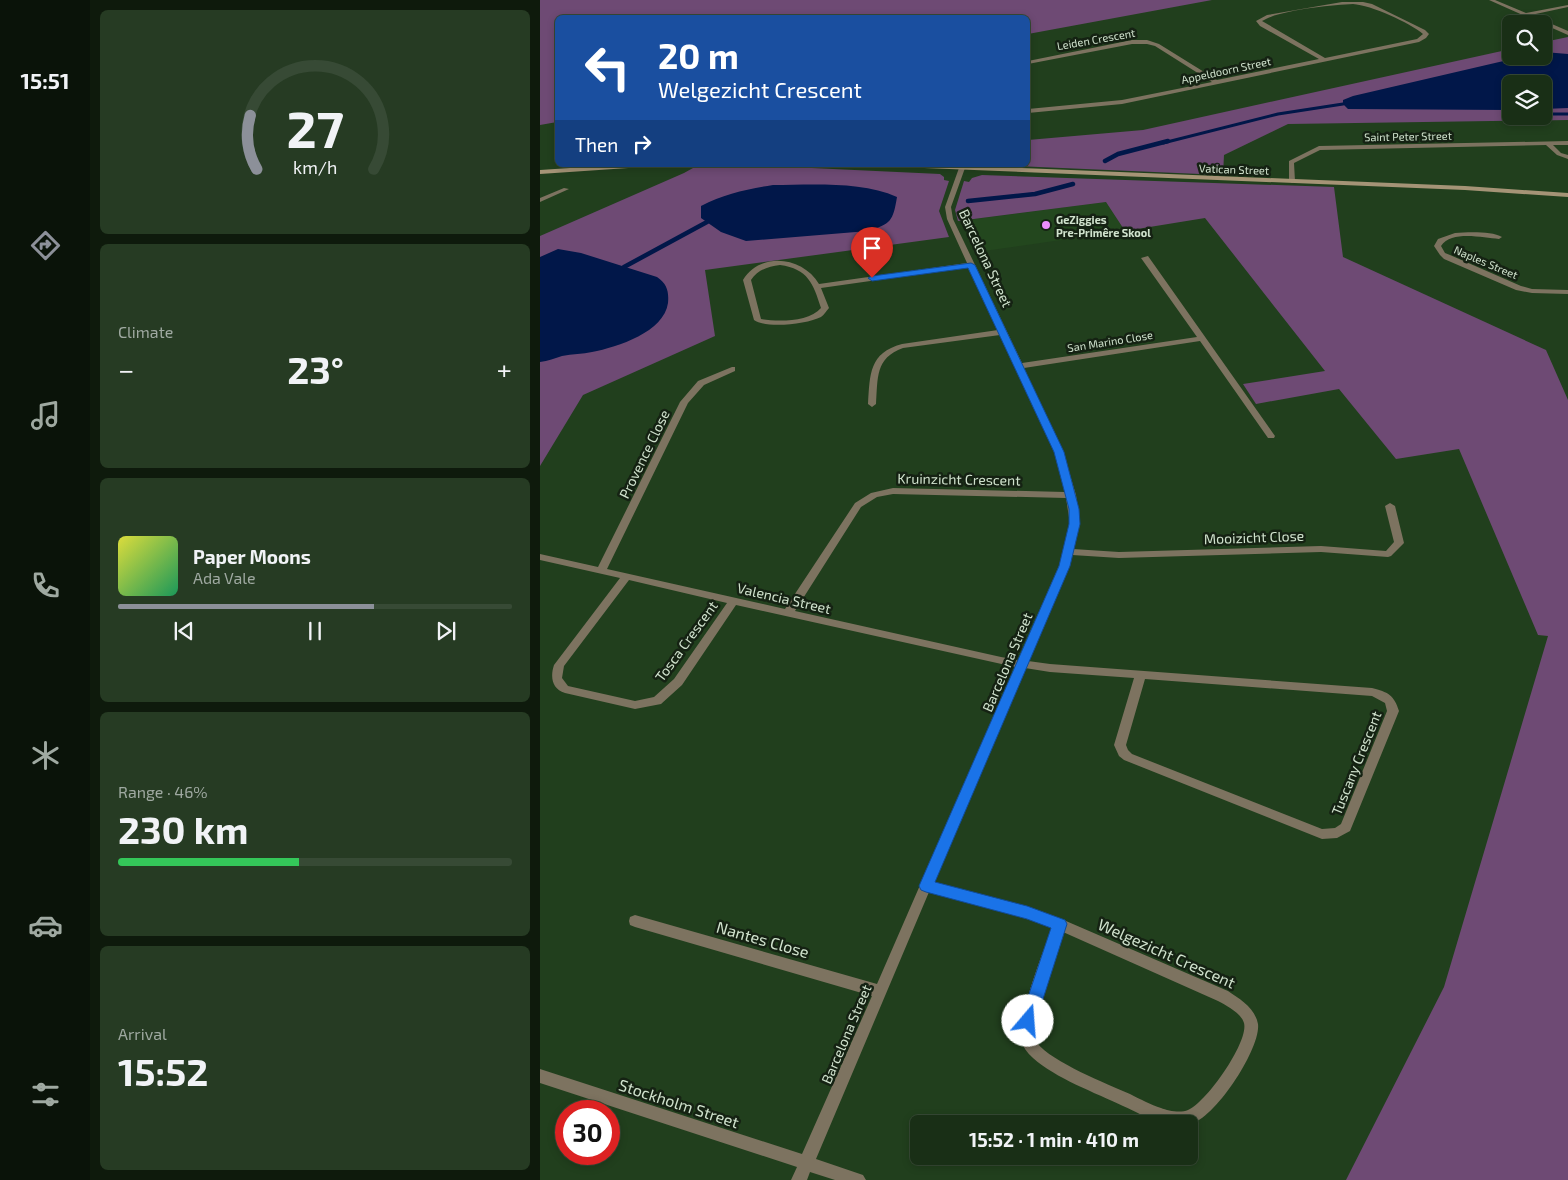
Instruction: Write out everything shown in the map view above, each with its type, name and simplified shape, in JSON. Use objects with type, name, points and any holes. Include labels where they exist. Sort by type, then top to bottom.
[{"type":"street","points":[[1491,0],[1525,15],[1568,6]]},
{"type":"street","name":"Appeldoorn Street","points":[[1030,111],[1122,102],[1216,82],[1324,60],[1419,40],[1426,36],[1423,31],[1369,5],[1357,2],[1344,2],[1267,16],[1259,21],[1262,25],[1324,60]]},
{"type":"street","points":[[1552,27],[1568,34]]},
{"type":"street","name":"Leiden Crescent","points":[[1030,62],[1132,42],[1147,42],[1157,44],[1216,82]]},
{"type":"street","points":[[1548,144],[1559,154],[1568,157]]},
{"type":"street","name":"Saint Peter Street","points":[[1292,181],[1291,162],[1319,148],[1568,144]]},
{"type":"street","points":[[540,172],[614,167]]},
{"type":"street","name":"Vatican Street","points":[[963,167],[1568,194]]},
{"type":"street","name":"Barcelona Street","points":[[799,1180],[1022,664],[1069,552],[1075,524],[1071,495],[1059,452],[971,265],[948,211],[963,167]]},
{"type":"street","points":[[540,200],[566,189]]},
{"type":"street","name":"Naples Street","points":[[1499,237],[1452,235],[1441,239],[1437,246],[1442,254],[1447,257],[1519,288],[1532,291],[1568,292]]},
{"type":"street","points":[[1145,258],[1271,436]]},
{"type":"street","points":[[785,263],[799,266],[808,271],[818,286],[825,308],[820,314],[800,320],[768,322],[758,320],[755,316],[747,280],[750,273],[761,266],[785,263]]},
{"type":"street","points":[[818,286],[971,265]]},
{"type":"street","points":[[872,404],[876,368],[881,356],[886,352],[902,346],[1004,332]]},
{"type":"street","name":"San Marino Close","points":[[1020,366],[1203,338]]},
{"type":"street","name":"Provence Close","points":[[601,570],[684,402],[701,383],[732,369]]},
{"type":"street","name":"Kruinzicht Crescent","points":[[788,613],[858,505],[874,495],[893,491],[1071,495]]},
{"type":"street","name":"Mooizicht Close","points":[[1069,552],[1088,555],[1119,555],[1321,549],[1388,554],[1399,543],[1390,506]]},
{"type":"street","name":"Valencia Street","points":[[540,557],[1022,664]]},
{"type":"street","name":"Tosca Crescent","points":[[627,576],[559,665],[556,674],[558,683],[565,689],[635,705],[657,701],[678,682],[734,600]]},
{"type":"street","name":"Tuscany Crescent","points":[[1022,664],[1050,668],[1141,674],[1372,692],[1385,697],[1390,701],[1393,711],[1346,827],[1336,834],[1322,834],[1128,757],[1123,753],[1120,745],[1141,674]]},
{"type":"street","name":"Welgezicht Crescent","points":[[926,886],[1027,913],[1059,924],[1235,1003],[1246,1014],[1251,1025],[1251,1037],[1245,1050],[1212,1098],[1201,1110],[1191,1117],[1162,1116],[1059,1067],[1038,1055],[1030,1046],[1027,1034],[1028,1021],[1059,924]]},
{"type":"street","name":"Nantes Close","points":[[635,921],[881,992]]},
{"type":"street","name":"Stockholm Street","points":[[540,1076],[858,1180]]},
{"type":"shaded area","points":[[540,0],[1212,0],[1030,34],[1030,15],[555,15],[555,122],[540,125]]},
{"type":"shaded area","points":[[1568,37],[1568,120],[1552,120],[1552,75],[1502,75],[1502,121],[1288,124],[1224,155],[1223,175],[1030,167],[1030,140],[1143,130],[1502,51],[1502,65],[1552,65],[1552,40]]},
{"type":"shaded area","points":[[790,167],[940,174],[944,177],[944,180],[949,181],[939,211],[949,237],[705,270],[715,336],[583,395],[540,466],[540,236],[693,168]]},
{"type":"shaded area","points":[[982,175],[1334,187],[1343,257],[1546,350],[1568,400],[1568,1180],[1346,1180],[1444,987],[1548,636],[1538,635],[1459,449],[1396,459],[1339,389],[1256,404],[1243,384],[1325,371],[1205,218],[1125,231],[1106,202],[958,221],[955,210],[964,181],[969,182],[972,178]]},
{"type":"shaded area","name":"GeZiggies Pre-Primêre Skool","points":[[1106,202],[1125,231],[984,251],[968,220]]},
{"type":"water","points":[[1552,53],[1568,54],[1568,108],[1552,109],[1552,75],[1502,75],[1502,110],[1348,109],[1343,104],[1343,100],[1353,96],[1502,61],[1502,65],[1552,65]]},
{"type":"water","points":[[773,185],[852,186],[868,188],[897,197],[890,220],[882,226],[868,231],[746,241],[721,232],[701,218],[701,206],[718,198],[736,192]]},
{"type":"water","points":[[558,249],[581,253],[657,277],[663,282],[668,291],[668,303],[665,313],[649,330],[626,342],[603,350],[562,356],[540,362],[540,257]]},
{"type":"waterway","points":[[1163,143],[1278,114],[1343,104]]},
{"type":"waterway","points":[[1552,114],[1568,114]]},
{"type":"waterway","points":[[1105,161],[1118,154],[1168,141]]},
{"type":"waterway","points":[[968,201],[1035,194],[1073,184]]},
{"type":"waterway","points":[[624,267],[707,222]]},
{"type":"place","name":"GeZiggies Pre-Primêre Skool","points":[[1046,225]]},
{"type":"route","points":[[872,278],[971,265],[1059,452],[1074,509],[1075,524],[1064,566],[926,886],[984,900],[1059,924],[1028,1021]]}]
